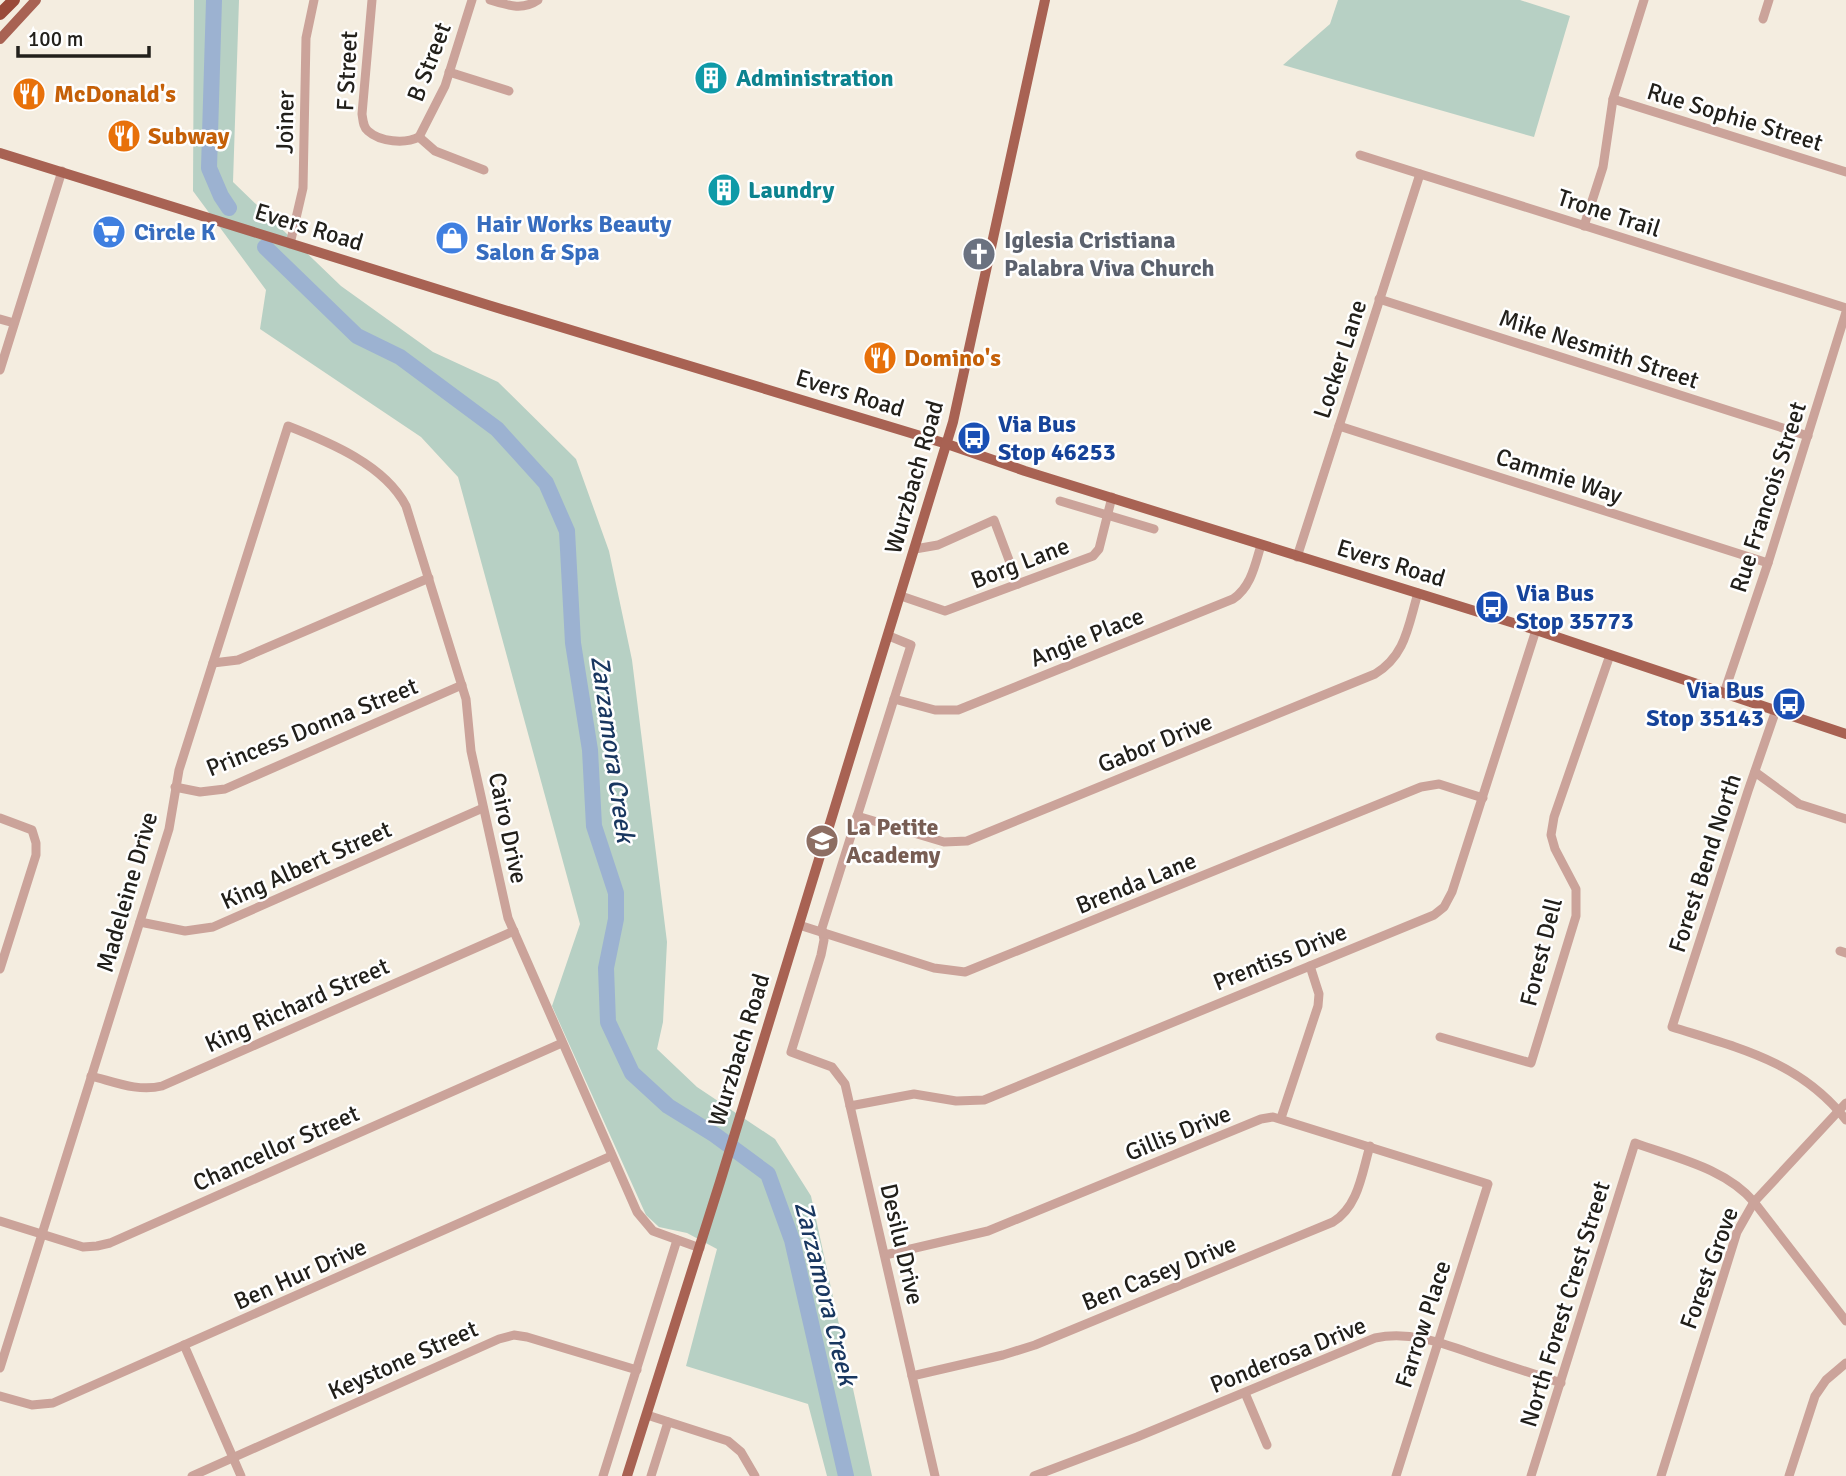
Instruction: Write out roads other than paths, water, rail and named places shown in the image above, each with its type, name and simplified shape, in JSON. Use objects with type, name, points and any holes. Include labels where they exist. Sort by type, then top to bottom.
[{"type":"highway","points":[[0,14],[14,0]]},
{"type":"main road","points":[[0,39],[36,0]]},
{"type":"main road","name":"Wurzbach Road","points":[[627,1476],[947,444],[1045,0]]},
{"type":"main road","name":"Evers Road","points":[[0,153],[947,444],[1297,557],[1536,630],[1846,734]]},
{"type":"street","name":"Joiner","points":[[290,244],[303,188],[306,38],[314,0]]},
{"type":"street","name":"B Street","points":[[419,137],[439,100],[472,0]]},
{"type":"street","points":[[490,0],[516,7],[538,0]]},
{"type":"street","points":[[1584,226],[1603,167],[1614,99],[1644,0]]},
{"type":"street","points":[[1763,19],[1769,0]]},
{"type":"street","name":"F Street","points":[[369,1],[363,125],[376,135],[400,142],[419,137]]},
{"type":"street","points":[[449,72],[509,91]]},
{"type":"street","name":"Rue Sophie Street","points":[[1614,99],[1846,172]]},
{"type":"street","points":[[419,137],[435,151],[484,170]]},
{"type":"street","name":"Trone Trail","points":[[1360,155],[1846,310]]},
{"type":"street","points":[[0,370],[62,171]]},
{"type":"street","name":"Locker Lane","points":[[1297,557],[1420,174]]},
{"type":"street","name":"Mike Nesmith Street","points":[[1379,299],[1808,436]]},
{"type":"street","name":"Rue Francois Street","points":[[1724,693],[1768,563],[1846,310]]},
{"type":"street","points":[[0,319],[14,323]]},
{"type":"street","name":"Cairo Drive","points":[[288,426],[318,437],[377,471],[391,483],[406,506],[469,713],[470,742],[508,918],[637,1212],[653,1231],[699,1248]]},
{"type":"street","name":"Madeleine Drive","points":[[0,1368],[169,829],[175,788],[288,426]]},
{"type":"street","name":"Cammie Way","points":[[1339,426],[1768,563]]},
{"type":"street","name":"Borg Lane","points":[[901,596],[945,611],[1093,556],[1099,549],[1112,497]]},
{"type":"street","points":[[1060,501],[1154,529]]},
{"type":"street","points":[[915,549],[938,545],[994,520],[1018,584]]},
{"type":"street","name":"Angie Place","points":[[894,699],[935,710],[958,710],[1233,599],[1241,594],[1249,581],[1261,545]]},
{"type":"street","points":[[213,663],[238,660],[429,578]]},
{"type":"street","name":"Gabor Drive","points":[[857,816],[944,842],[967,841],[1375,674],[1389,665],[1397,655],[1419,593]]},
{"type":"street","name":"Prentiss Drive","points":[[850,1106],[914,1094],[956,1101],[984,1100],[1434,915],[1444,906],[1452,892],[1536,630]]},
{"type":"street","name":"Wurzbach Road","points":[[791,1052],[821,955],[824,940],[822,931],[911,645],[889,636]]},
{"type":"street","name":"Forest Dell","points":[[1440,1037],[1531,1063],[1576,916],[1578,901],[1573,880],[1555,849],[1551,835],[1554,817],[1610,655]]},
{"type":"street","name":"Princess Donna Street","points":[[175,788],[200,793],[225,789],[462,685]]},
{"type":"street","name":"Forest Bend North","points":[[1776,710],[1672,1027],[1757,1054],[1779,1064],[1818,1091],[1839,1111]]},
{"type":"street","points":[[1755,772],[1799,804],[1846,819]]},
{"type":"street","name":"Brenda Lane","points":[[800,925],[934,968],[965,972],[1421,787],[1439,784],[1483,798]]},
{"type":"street","name":"King Albert Street","points":[[140,922],[175,930],[213,927],[483,808]]},
{"type":"street","points":[[0,818],[32,830],[36,855],[0,970]]},
{"type":"street","name":"King Richard Street","points":[[91,1076],[133,1087],[149,1089],[162,1086],[514,930]]},
{"type":"street","points":[[1281,1118],[1318,1006],[1320,994],[1310,965]]},
{"type":"street","name":"Chancellor Street","points":[[0,1221],[83,1247],[110,1243],[562,1043]]},
{"type":"street","name":"Desilu Drive","points":[[791,1052],[832,1067],[845,1084],[935,1476]]},
{"type":"street","name":"Forest Grove","points":[[1661,1476],[1737,1232],[1754,1202],[1846,1103]]},
{"type":"street","points":[[1839,1111],[1846,1120]]},
{"type":"street","name":"Gillis Drive","points":[[884,1255],[988,1231],[1261,1119],[1273,1117],[1488,1184]]},
{"type":"street","name":"North Forest Crest Street","points":[[1531,1476],[1635,1143],[1722,1176],[1754,1202]]},
{"type":"street","name":"Ben Casey Drive","points":[[912,1376],[1035,1345],[1333,1222],[1348,1210],[1354,1199],[1370,1146]]},
{"type":"street","name":"Ben Hur Drive","points":[[0,1396],[33,1405],[46,1405],[611,1156]]},
{"type":"street","name":"Farrow Place","points":[[1396,1476],[1488,1184]]},
{"type":"street","points":[[1754,1202],[1846,1321]]},
{"type":"street","points":[[603,1476],[677,1240]]},
{"type":"street","name":"Ponderosa Drive","points":[[1034,1476],[1137,1437],[1375,1338],[1411,1336],[1438,1342],[1561,1383]]},
{"type":"street","name":"Keystone Street","points":[[192,1476],[507,1337],[527,1337],[637,1370]]},
{"type":"street","points":[[184,1345],[241,1476]]},
{"type":"street","points":[[1789,1476],[1815,1396],[1825,1380],[1846,1363]]},
{"type":"street","points":[[1245,1392],[1267,1445]]},
{"type":"street","points":[[646,1415],[728,1441],[741,1452],[755,1476]]},
{"type":"street","points":[[651,1476],[668,1422]]},
{"type":"waterway","name":"Zarzamora Creek","points":[[214,0],[209,168],[229,208]]},
{"type":"waterway","name":"Zarzamora Creek","points":[[265,247],[357,336],[400,357],[497,429],[546,483],[567,531],[573,643],[590,750],[594,826],[616,893],[616,919],[606,968],[608,1022],[632,1073],[668,1106],[715,1135],[768,1174],[792,1240],[846,1476]]},
{"type":"place","name":"Administration","points":[[711,78]]},
{"type":"place","name":"McDonald's","points":[[29,94]]},
{"type":"place","name":"Subway","points":[[124,136]]},
{"type":"place","name":"Laundry","points":[[724,190]]},
{"type":"place","name":"Circle K","points":[[109,232]]},
{"type":"place","name":"Hair Works Beauty Salon & Spa","points":[[452,238]]},
{"type":"place","name":"Iglesia Cristiana Palabra Viva Church","points":[[979,254]]},
{"type":"place","name":"Domino's","points":[[880,358]]},
{"type":"place","name":"Via Bus Stop 46253","points":[[974,438]]},
{"type":"place","name":"Via Bus Stop 35773","points":[[1492,607]]},
{"type":"place","name":"Via Bus Stop 35143","points":[[1789,704]]},
{"type":"place","name":"La Petite Academy","points":[[822,841]]}]
